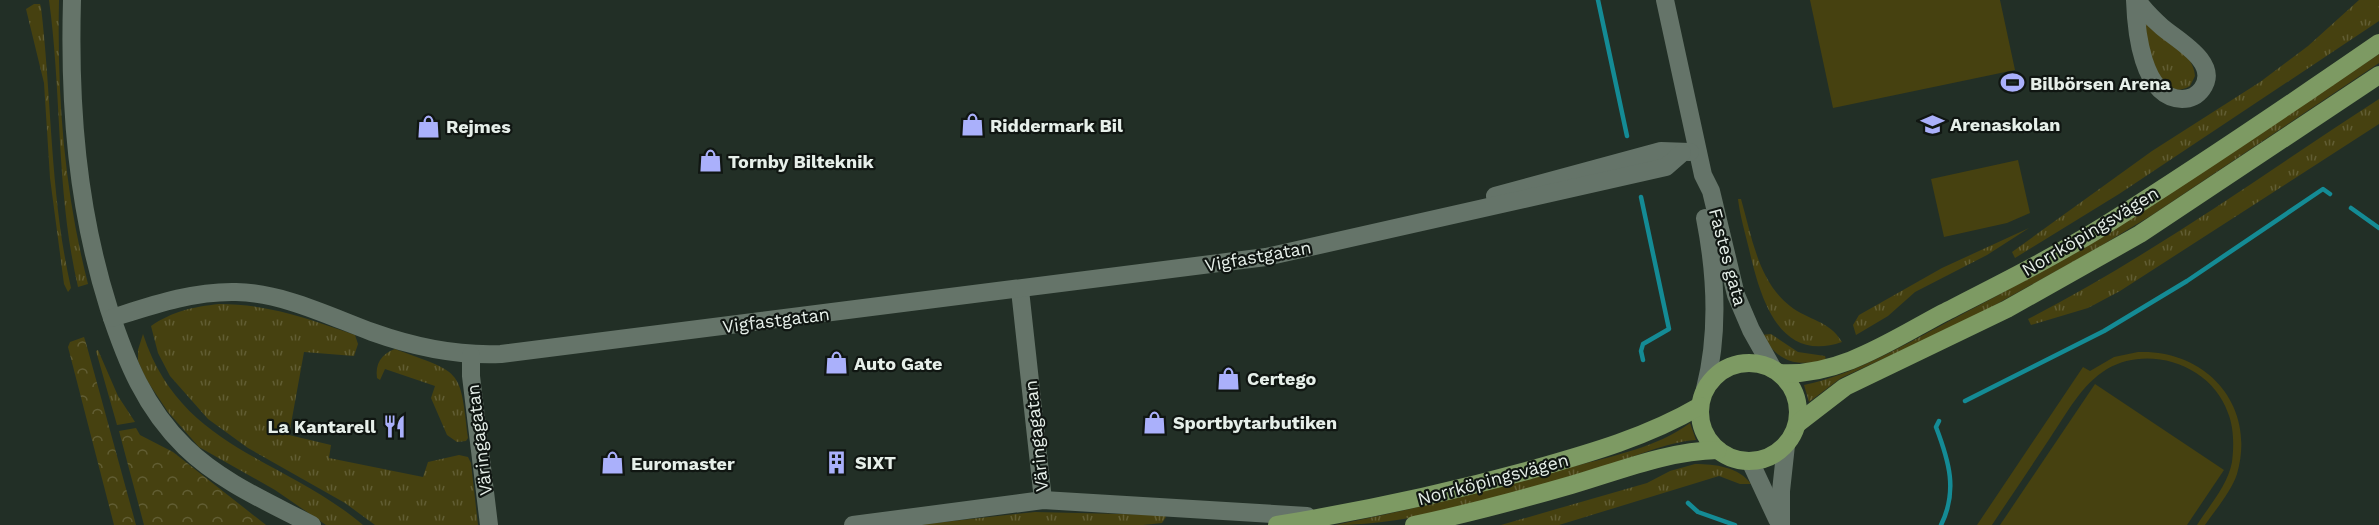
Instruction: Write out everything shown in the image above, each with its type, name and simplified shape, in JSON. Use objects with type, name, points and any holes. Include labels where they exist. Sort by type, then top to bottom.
[{"type":"main road","name":"Norrköpingsvägen","points":[[1776,371],[1803,374],[1836,366],[2004,282],[2105,225],[2379,43]]},
{"type":"main road","name":"Norrköpingsvägen","points":[[1797,424],[1845,387],[2007,309],[2140,234],[2379,75]]},
{"type":"main road","points":[[1747,362],[1776,371],[1795,394],[1797,424],[1786,445],[1769,457],[1750,461],[1732,458],[1718,450],[1707,436],[1701,422],[1703,398],[1722,371],[1747,362]]},
{"type":"main road","name":"Norrköpingsvägen","points":[[1276,525],[1454,491],[1566,460],[1639,438],[1703,398]]},
{"type":"main road","name":"Norrköpingsvägen","points":[[1414,525],[1525,498],[1664,457],[1696,450],[1718,450]]},
{"type":"street","points":[[72,0],[72,107],[81,196],[93,255],[122,350],[150,407],[185,447],[210,469],[312,525]]},
{"type":"street","name":"Fastes gata","points":[[1665,0],[1690,152],[1711,191],[1736,295],[1751,330],[1776,371]]},
{"type":"street","points":[[2136,0],[2147,14],[2201,60],[2206,76],[2204,87],[2196,96],[2176,99],[2166,95],[2157,87],[2145,65],[2136,0]]},
{"type":"street","name":"Vigfastgatan","points":[[112,318],[172,300],[207,293],[238,292],[276,298],[423,348],[471,355],[501,354],[1266,257],[1446,214],[1480,211],[1666,167],[1690,152]]},
{"type":"street","name":"Fastes gata","points":[[1703,175],[1700,193],[1725,302],[1726,335],[1722,371]]},
{"type":"street","name":"Fastes gata","points":[[1703,398],[1715,339],[1708,233]]},
{"type":"street","name":"Väringagatan","points":[[853,525],[1043,500],[1020,290]]},
{"type":"street","name":"Väringagatan","points":[[471,355],[472,388],[489,525]]},
{"type":"street","points":[[1780,525],[1786,445]]},
{"type":"street","points":[[1750,461],[1780,525]]},
{"type":"street","points":[[243,489],[284,525]]},
{"type":"street","points":[[1043,500],[1327,517]]},
{"type":"green space","points":[[49,0],[59,0],[59,72],[64,143],[73,213],[88,284],[78,287],[66,215]]},
{"type":"green space","points":[[1810,0],[2000,0],[2015,70],[1833,108]]},
{"type":"green space","points":[[2359,0],[2379,0],[2379,21],[2119,194],[2015,258],[2012,252],[2152,151],[2260,82],[2308,46]]},
{"type":"green space","points":[[34,4],[40,4],[41,7],[55,183],[71,288],[68,292],[64,284],[50,178],[44,83],[26,9]]},
{"type":"green space","points":[[2143,20],[2175,44],[2189,59],[2195,76],[2190,86],[2178,90],[2169,87],[2162,79],[2151,55]]},
{"type":"green space","points":[[2379,54],[2379,63],[2152,215],[1968,320],[1841,378],[1809,402],[1804,385],[1844,373],[1882,356],[2066,256],[2172,191]]},
{"type":"green space","points":[[2379,99],[2379,124],[2120,291],[2088,308],[2031,325],[2028,319],[2074,295],[2163,241]]},
{"type":"green space","points":[[2018,160],[2030,213],[2007,223],[1944,237],[1931,179]]},
{"type":"green space","points":[[1738,199],[1741,199],[1753,243],[1770,284],[1790,306],[1831,329],[1842,342],[1820,346],[1802,343],[1787,335],[1776,321],[1766,305],[1759,286]]},
{"type":"green space","points":[[2029,228],[1987,255],[1915,292],[1888,316],[1856,335],[1853,325],[1859,315],[1942,268]]},
{"type":"green space","points":[[219,304],[271,310],[305,318],[355,335],[358,344],[354,356],[304,352],[289,435],[331,445],[329,458],[423,477],[428,462],[459,455],[468,457],[471,463],[478,525],[375,525],[345,503],[248,448],[208,419],[170,376],[158,353],[151,326],[184,311]]},
{"type":"green space","points":[[143,334],[160,372],[182,403],[208,427],[237,447],[332,502],[363,525],[326,525],[275,490],[199,447],[168,412],[146,379],[138,361],[138,350]]},
{"type":"green space","points":[[1771,334],[1798,352],[1825,356],[1826,360],[1805,363],[1781,357],[1761,335]]},
{"type":"green space","points":[[84,337],[136,525],[114,525],[68,347],[70,342]]},
{"type":"green space","points":[[395,349],[433,363],[453,376],[463,397],[468,438],[466,441],[457,442],[447,435],[431,398],[435,386],[385,369],[380,380],[377,378],[380,360]]},
{"type":"green space","points":[[98,350],[118,396],[135,422],[117,425],[96,351]]},
{"type":"green space","points":[[2138,352],[2163,354],[2185,360],[2204,371],[2220,386],[2232,404],[2240,425],[2241,449],[2237,474],[2227,494],[2205,525],[2197,525],[2222,487],[2232,462],[2233,437],[2228,413],[2220,396],[2194,371],[2160,359],[2141,359],[2124,362],[2107,369],[2082,391],[1992,525],[1977,525],[2083,367],[2090,371],[2114,357]]},
{"type":"green space","points":[[2095,384],[2224,470],[2187,525],[2000,525]]},
{"type":"green space","points":[[1690,423],[1696,440],[1661,447],[1505,496],[1402,519],[1335,525],[1456,498],[1620,454],[1650,445]]},
{"type":"green space","points":[[136,428],[140,435],[173,452],[266,525],[144,525],[119,431]]},
{"type":"green space","points":[[1695,464],[1733,470],[1751,484],[1740,484],[1719,476],[1559,525],[1501,525],[1647,483],[1670,471]]},
{"type":"green space","points":[[1035,512],[1163,515],[1166,517],[1162,523],[1143,525],[917,525]]},
{"type":"waterway","points":[[1598,0],[1627,136]]},
{"type":"waterway","points":[[1965,401],[2104,331],[2187,281],[2323,189],[2330,194]]},
{"type":"waterway","points":[[1641,197],[1669,329],[1643,344],[1641,351],[1643,360]]},
{"type":"waterway","points":[[2351,208],[2379,228]]},
{"type":"waterway","points":[[1939,421],[1936,427],[1950,476],[1949,500],[1941,525]]},
{"type":"waterway","points":[[1688,503],[1698,512],[1735,525]]},
{"type":"place","name":"Bilbörsen Arena","points":[[2012,83]]},
{"type":"place","name":"Arenaskolan","points":[[1932,124]]},
{"type":"place","name":"Riddermark Bil","points":[[972,125]]},
{"type":"place","name":"Rejmes","points":[[428,126]]},
{"type":"place","name":"Tornby Bilteknik","points":[[710,161]]},
{"type":"place","name":"Auto Gate","points":[[836,363]]},
{"type":"place","name":"Certego","points":[[1229,378]]},
{"type":"place","name":"Sportbytarbutiken","points":[[1155,422]]},
{"type":"place","name":"La Kantarell","points":[[394,426]]},
{"type":"place","name":"SIXT","points":[[837,462]]},
{"type":"place","name":"Euromaster","points":[[613,463]]}]
